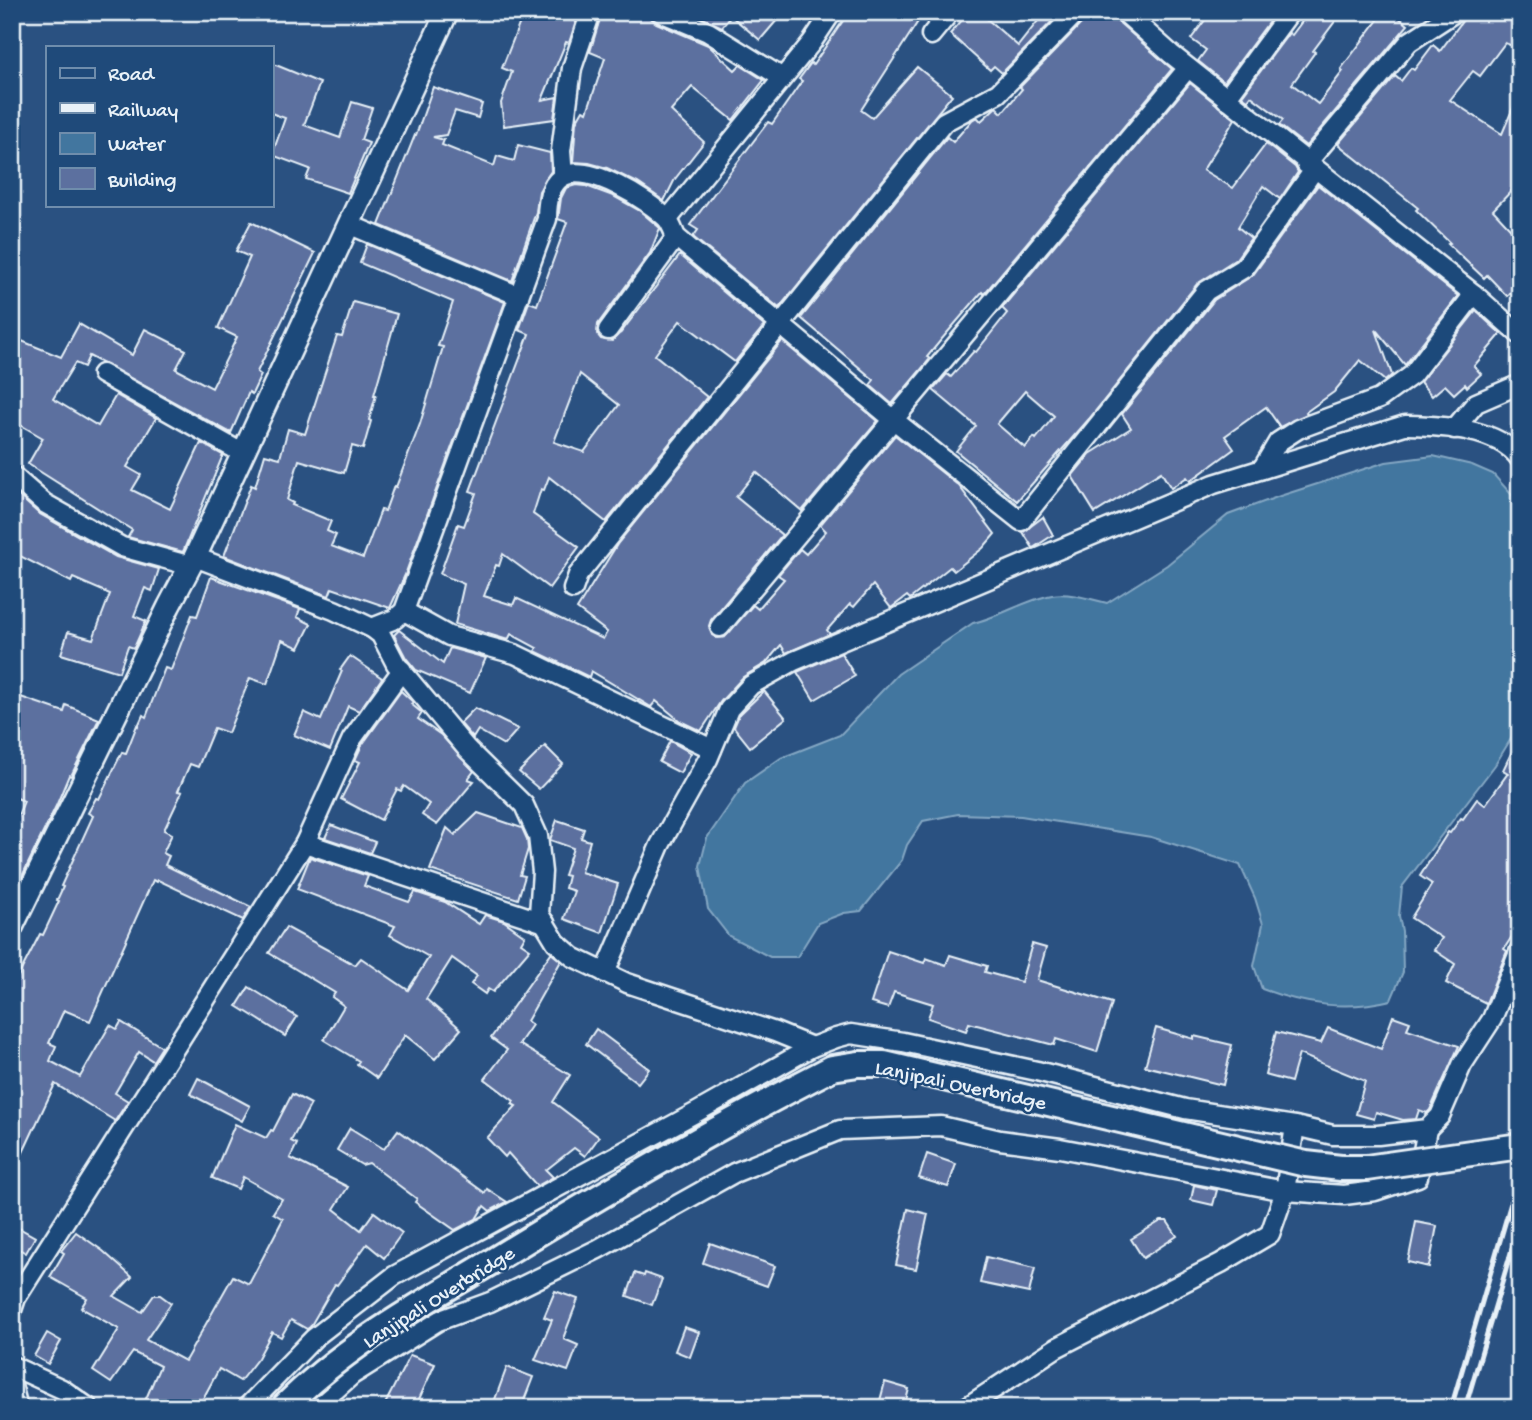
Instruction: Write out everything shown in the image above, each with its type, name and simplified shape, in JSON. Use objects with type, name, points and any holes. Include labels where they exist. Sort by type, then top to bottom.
[{"type":"main road","name":"Lanjipali Overbridge","points":[[283,1408],[306,1384],[351,1351],[450,1286],[599,1195],[832,1068],[884,1064],[1306,1164],[1341,1168],[1366,1168],[1520,1146]]},
{"type":"street","points":[[12,927],[193,561],[447,12]]},
{"type":"street","points":[[372,628],[395,619],[404,611],[485,394],[547,219],[551,190],[562,176],[561,151],[572,68],[591,12]]},
{"type":"street","points":[[660,12],[708,33],[781,77]]},
{"type":"street","points":[[668,219],[812,41],[832,12]]},
{"type":"street","points":[[931,35],[950,12]]},
{"type":"street","points":[[573,589],[578,575],[944,122],[999,93],[1077,12]]},
{"type":"street","points":[[1124,12],[1226,99],[1474,294],[1520,335]]},
{"type":"street","points":[[1226,99],[1290,12]]},
{"type":"street","points":[[562,176],[580,173],[612,183],[639,197],[668,219],[676,237],[779,325],[1021,521],[1206,291],[1244,268],[1310,167],[1409,42],[1455,12]]},
{"type":"street","points":[[720,627],[1188,68]]},
{"type":"street","points":[[348,224],[519,296]]},
{"type":"street","points":[[608,330],[676,237]]},
{"type":"street","points":[[1262,469],[1278,442],[1298,429],[1379,399],[1412,375],[1474,294]]},
{"type":"street","points":[[102,374],[242,453]]},
{"type":"street","points":[[1454,429],[1476,403],[1520,384]]},
{"type":"street","points":[[605,972],[660,845],[712,748],[729,709],[751,685],[794,661],[1214,484],[1405,425],[1489,435],[1520,459]]},
{"type":"street","points":[[12,475],[44,503],[122,547],[193,561],[334,610],[372,628],[381,635],[396,664],[467,749],[524,805],[538,836],[542,872],[539,914],[556,942],[573,957],[627,983],[812,1047]]},
{"type":"street","points":[[404,611],[449,636],[515,653],[712,748]]},
{"type":"street","points":[[12,1310],[16,1298],[305,843],[352,739],[402,670]]},
{"type":"street","points":[[305,843],[545,923]]},
{"type":"street","points":[[315,1408],[352,1375],[438,1321],[490,1302],[598,1249],[734,1173],[841,1130],[941,1126],[1000,1140],[1060,1148],[1285,1191],[1344,1195],[1375,1191],[1418,1177],[1427,1129],[1440,1116],[1462,1065],[1492,1019],[1520,950]]},
{"type":"street","points":[[246,1408],[314,1338],[394,1276],[812,1047],[851,1034],[903,1042],[1037,1071],[1185,1109],[1295,1126],[1333,1135],[1378,1135],[1427,1129]]},
{"type":"street","points":[[965,1408],[1056,1348],[1221,1263],[1270,1234],[1285,1191],[1295,1126]]},
{"type":"street","points":[[12,1366],[62,1389],[89,1408]]},
{"type":"street","points":[[12,1385],[18,1408]]},
{"type":"water","points":[[1433,456],[1472,465],[1493,474],[1520,504],[1520,724],[1495,765],[1402,887],[1399,916],[1403,972],[1391,1000],[1358,1005],[1326,1005],[1262,989],[1254,966],[1263,924],[1240,865],[1151,837],[1021,816],[958,814],[923,821],[907,845],[902,860],[861,911],[844,913],[818,923],[797,957],[770,957],[729,936],[708,909],[700,866],[707,838],[745,783],[781,758],[840,735],[898,674],[973,623],[1052,595],[1073,595],[1107,603],[1167,565],[1228,515],[1386,462]]},
{"type":"building","points":[[524,12],[579,12],[569,43],[566,42],[542,100],[557,97],[554,119],[504,126],[501,103],[512,72],[502,68]]},
{"type":"building","points":[[602,12],[639,12],[656,23],[708,45],[735,70],[740,65],[764,80],[733,120],[692,87],[671,111],[704,142],[675,179],[664,201],[638,183],[607,168],[573,162],[576,122],[583,110],[587,112],[605,58],[590,52]]},
{"type":"building","points":[[690,12],[784,12],[760,40],[731,16],[722,27]]},
{"type":"building","points":[[849,12],[908,12],[919,20],[861,110],[872,118],[917,67],[952,95],[779,308],[693,237],[698,230],[690,225],[768,122],[772,124],[802,81],[799,79],[811,63],[813,65]]},
{"type":"building","points":[[969,12],[979,12],[1018,46],[1045,12],[1061,12],[1002,73],[994,66],[990,70],[950,34]]},
{"type":"building","points":[[1088,12],[1113,12],[1116,20],[1172,69],[984,294],[982,292],[941,340],[927,357],[930,359],[892,404],[870,385],[874,380],[801,318],[947,137],[953,142],[972,120],[977,117],[981,121],[996,107],[1002,113],[1022,89],[1020,87],[1085,20]]},
{"type":"building","points":[[1211,12],[1262,12],[1271,19],[1224,82],[1198,61],[1206,50],[1191,39]]},
{"type":"building","points":[[1309,12],[1342,12],[1292,84],[1318,104],[1384,12],[1392,12],[1408,25],[1306,146],[1279,125],[1283,120],[1251,96],[1248,100],[1242,96],[1289,33],[1292,35]]},
{"type":"building","points":[[1469,12],[1520,12],[1520,49],[1505,43],[1480,76],[1473,71],[1450,100],[1502,134],[1520,91],[1520,182],[1493,210],[1520,239],[1520,284],[1507,296],[1487,275],[1484,278],[1448,244],[1450,243],[1416,210],[1418,208],[1338,144],[1395,76],[1401,81],[1411,68],[1414,70],[1433,45],[1440,51]]},
{"type":"building","points":[[273,64],[320,83],[304,125],[340,138],[352,102],[372,108],[361,140],[369,143],[348,193],[306,179],[310,169],[273,155],[285,118],[273,114]]},
{"type":"building","points":[[1190,83],[1235,119],[1203,170],[1233,188],[1266,144],[1298,172],[1280,199],[1263,186],[1238,227],[1251,238],[1236,259],[1197,284],[1089,419],[1017,501],[956,451],[976,426],[933,390],[947,374],[951,377],[974,351],[976,352],[1007,313],[1002,308]],"holes":[[[1025,391],[1054,416],[1036,439],[1034,437],[1025,448],[997,424]]]},
{"type":"building","points":[[433,87],[482,104],[478,118],[455,111],[446,135],[433,137],[444,140],[442,145],[494,166],[497,156],[514,161],[518,145],[550,153],[551,171],[539,191],[536,212],[512,281],[379,225]]},
{"type":"building","points":[[1318,185],[1458,296],[1405,365],[1376,330],[1392,375],[1385,381],[1360,360],[1334,392],[1306,412],[1307,414],[1280,427],[1266,407],[1225,436],[1234,449],[1190,481],[1187,477],[1171,488],[1161,472],[1095,513],[1072,476],[1090,454],[1131,428],[1122,414],[1214,300],[1253,275]]},
{"type":"building","points":[[586,186],[613,196],[640,211],[660,228],[650,253],[598,324],[597,334],[601,339],[612,341],[622,331],[620,334],[680,255],[764,326],[735,362],[680,321],[655,355],[707,397],[606,522],[549,477],[544,490],[541,489],[533,514],[579,547],[549,588],[503,554],[484,596],[513,605],[516,598],[603,639],[607,632],[577,609],[618,543],[782,341],[878,421],[802,511],[756,472],[736,497],[782,535],[711,620],[709,626],[712,635],[717,638],[725,637],[753,605],[758,609],[784,579],[778,575],[800,549],[806,554],[826,531],[820,525],[895,435],[959,486],[995,534],[983,548],[954,571],[950,567],[910,599],[907,596],[891,608],[873,585],[854,607],[850,604],[827,630],[830,634],[786,653],[781,645],[766,663],[743,677],[721,701],[701,731],[680,721],[656,701],[651,707],[591,671],[589,677],[535,651],[537,648],[511,634],[508,640],[455,624],[464,584],[440,574],[458,524],[464,526],[476,493],[470,491],[529,334],[519,330],[529,302],[537,305],[567,222],[558,219],[561,198],[566,188]],"holes":[[[580,374],[619,405],[584,452],[554,442]]]},
{"type":"building","points":[[251,222],[315,253],[257,372],[261,375],[252,394],[249,392],[231,433],[89,356],[84,367],[75,363],[53,399],[98,426],[116,395],[156,418],[127,467],[141,475],[132,490],[170,509],[201,443],[223,455],[183,552],[128,537],[132,530],[28,464],[43,438],[12,420],[12,337],[61,357],[79,324],[132,355],[145,329],[186,350],[176,369],[212,388],[237,337],[218,328],[250,257],[236,251]]},
{"type":"building","points":[[367,244],[505,302],[405,575],[390,608],[332,588],[329,596],[224,556],[251,485],[255,487],[265,454],[280,458],[288,429],[305,434],[337,336],[342,337],[353,302],[397,314],[374,395],[369,420],[371,421],[363,449],[352,446],[344,473],[299,460],[287,500],[293,503],[292,505],[331,521],[327,531],[336,535],[331,546],[363,558],[381,510],[385,511],[394,486],[396,487],[420,424],[443,347],[438,346],[453,302],[360,263]]},
{"type":"building","points":[[1476,311],[1501,334],[1474,366],[1481,374],[1467,387],[1465,384],[1454,394],[1445,385],[1432,396],[1420,382]]},
{"type":"building","points":[[12,490],[38,513],[116,557],[159,569],[152,591],[145,588],[134,616],[146,621],[134,648],[128,646],[119,672],[61,654],[68,632],[93,639],[110,594],[73,578],[71,582],[12,552]]},
{"type":"building","points":[[1043,517],[1053,535],[1033,548],[1023,532]]},
{"type":"building","points":[[211,577],[300,609],[297,617],[311,624],[299,648],[282,640],[267,684],[250,678],[228,733],[214,728],[198,767],[190,764],[178,791],[182,792],[164,830],[172,834],[163,853],[169,856],[165,865],[251,907],[243,920],[153,880],[90,1021],[64,1010],[49,1043],[56,1046],[50,1061],[80,1077],[110,1025],[117,1029],[121,1022],[162,1047],[153,1061],[139,1052],[115,1093],[128,1101],[115,1121],[55,1084],[12,1176],[12,988],[59,901],[57,900],[63,887],[61,886],[93,816],[88,813],[96,798],[99,799],[122,752],[126,753],[143,715],[146,717],[165,668],[171,670],[192,615],[197,616]]},
{"type":"building","points":[[399,630],[443,664],[450,648],[486,658],[470,693],[416,670],[394,635]]},
{"type":"building","points":[[841,653],[855,676],[814,700],[797,672]]},
{"type":"building","points":[[350,656],[382,678],[359,711],[348,706],[330,750],[294,735],[304,712],[321,720],[342,671],[340,670]]},
{"type":"building","points":[[401,691],[422,713],[418,719],[441,735],[474,771],[468,779],[474,781],[437,825],[422,815],[429,804],[404,786],[401,791],[397,789],[381,820],[341,799],[360,762],[355,760],[362,745]]},
{"type":"building","points":[[764,691],[786,718],[750,747],[734,727],[739,715]]},
{"type":"building","points":[[12,694],[64,712],[66,705],[99,719],[71,776],[69,775],[12,897],[12,830],[24,801],[12,796]]},
{"type":"building","points":[[475,708],[518,729],[504,745],[478,730],[473,738],[460,723]]},
{"type":"building","points":[[1520,735],[1520,924],[1504,949],[1507,951],[1486,1003],[1446,983],[1455,964],[1434,950],[1442,938],[1411,918],[1432,884],[1420,876],[1448,832],[1463,819],[1477,799],[1485,805],[1508,773],[1503,770]]},
{"type":"building","points":[[670,741],[691,753],[680,773],[659,762]]},
{"type":"building","points":[[545,746],[563,764],[539,789],[519,772]]},
{"type":"building","points":[[478,813],[522,828],[528,849],[520,875],[525,876],[518,899],[430,870],[447,828],[455,835]]},
{"type":"building","points":[[557,820],[584,829],[581,838],[590,841],[581,872],[618,884],[602,933],[564,919],[574,891],[565,888],[568,876],[564,875],[573,848],[550,840]]},
{"type":"building","points":[[331,825],[375,842],[370,853],[325,838]]},
{"type":"building","points":[[310,857],[368,876],[364,886],[409,902],[415,892],[445,902],[479,924],[485,915],[504,921],[525,936],[521,943],[530,949],[493,992],[488,989],[485,994],[471,984],[477,976],[452,958],[426,999],[461,1029],[435,1059],[405,1035],[377,1078],[357,1064],[359,1061],[324,1040],[344,1006],[332,997],[335,993],[269,953],[286,927],[355,965],[361,958],[408,990],[429,957],[390,935],[395,926],[297,889]]},
{"type":"building","points":[[1032,944],[1046,948],[1037,980],[1112,1003],[1097,1052],[1056,1039],[1054,1045],[969,1023],[966,1031],[928,1018],[933,1004],[894,992],[888,1008],[871,1003],[888,951],[924,963],[926,958],[946,965],[950,955],[987,966],[985,972],[1021,982]]},
{"type":"building","points":[[551,953],[561,961],[527,1021],[532,1025],[519,1044],[570,1075],[553,1102],[599,1137],[585,1156],[574,1148],[546,1170],[553,1177],[537,1186],[508,1153],[505,1157],[487,1138],[516,1106],[512,1104],[514,1101],[485,1079],[507,1050],[491,1038]]},
{"type":"building","points":[[249,987],[297,1017],[285,1036],[237,1006]]},
{"type":"building","points":[[1393,1016],[1410,1022],[1407,1029],[1459,1046],[1430,1110],[1427,1113],[1419,1110],[1416,1119],[1403,1120],[1376,1112],[1374,1119],[1356,1114],[1365,1081],[1299,1054],[1291,1082],[1265,1075],[1276,1032],[1321,1043],[1328,1028],[1381,1049]]},
{"type":"building","points":[[1156,1028],[1194,1039],[1194,1036],[1232,1045],[1223,1085],[1145,1066]]},
{"type":"building","points":[[596,1029],[649,1069],[638,1083],[586,1044]]},
{"type":"building","points":[[198,1078],[250,1106],[242,1121],[190,1094]]},
{"type":"building","points":[[292,1094],[311,1104],[291,1141],[297,1144],[290,1158],[348,1187],[334,1209],[361,1230],[374,1212],[402,1233],[384,1258],[367,1244],[337,1285],[335,1284],[310,1327],[307,1329],[291,1320],[281,1337],[272,1332],[258,1358],[240,1381],[219,1369],[198,1408],[142,1408],[160,1366],[133,1352],[111,1383],[93,1371],[119,1329],[81,1308],[87,1298],[50,1277],[64,1253],[61,1251],[76,1232],[103,1251],[132,1277],[114,1296],[142,1312],[154,1295],[160,1295],[171,1303],[146,1340],[185,1361],[233,1276],[249,1284],[283,1219],[273,1213],[282,1199],[243,1177],[238,1189],[212,1178],[235,1124],[266,1138],[271,1130],[273,1131]]},
{"type":"building","points":[[350,1128],[384,1149],[398,1130],[485,1193],[487,1189],[507,1202],[490,1211],[484,1206],[476,1219],[455,1230],[415,1202],[417,1199],[369,1163],[362,1165],[337,1150]]},
{"type":"building","points":[[927,1154],[956,1164],[948,1187],[919,1178]]},
{"type":"building","points":[[1194,1185],[1217,1190],[1213,1205],[1191,1200]]},
{"type":"building","points":[[908,1209],[928,1214],[916,1269],[896,1265]]},
{"type":"building","points":[[1161,1221],[1167,1221],[1177,1236],[1143,1258],[1131,1239]]},
{"type":"building","points":[[1416,1222],[1437,1226],[1429,1267],[1408,1262]]},
{"type":"building","points":[[12,1224],[35,1237],[26,1253],[12,1245]]},
{"type":"building","points":[[710,1243],[775,1266],[767,1286],[703,1263]]},
{"type":"building","points":[[986,1257],[1035,1268],[1029,1293],[980,1283]]},
{"type":"building","points":[[635,1273],[644,1276],[645,1273],[662,1279],[652,1305],[627,1296]]},
{"type":"building","points":[[555,1291],[578,1299],[564,1336],[564,1339],[578,1345],[568,1371],[535,1360],[552,1320],[544,1317]]},
{"type":"building","points":[[684,1327],[699,1332],[690,1357],[675,1351]]},
{"type":"building","points":[[47,1333],[61,1341],[48,1364],[34,1356]]},
{"type":"building","points":[[410,1355],[435,1364],[415,1408],[383,1408]]},
{"type":"building","points":[[507,1367],[533,1377],[521,1408],[510,1408],[494,1402]]},
{"type":"building","points":[[885,1382],[909,1389],[904,1408],[878,1408]]},
{"type":"railway","points":[[1451,1408],[1520,1172]]},
{"type":"railway","points":[[1465,1408],[1520,1222]]}]
